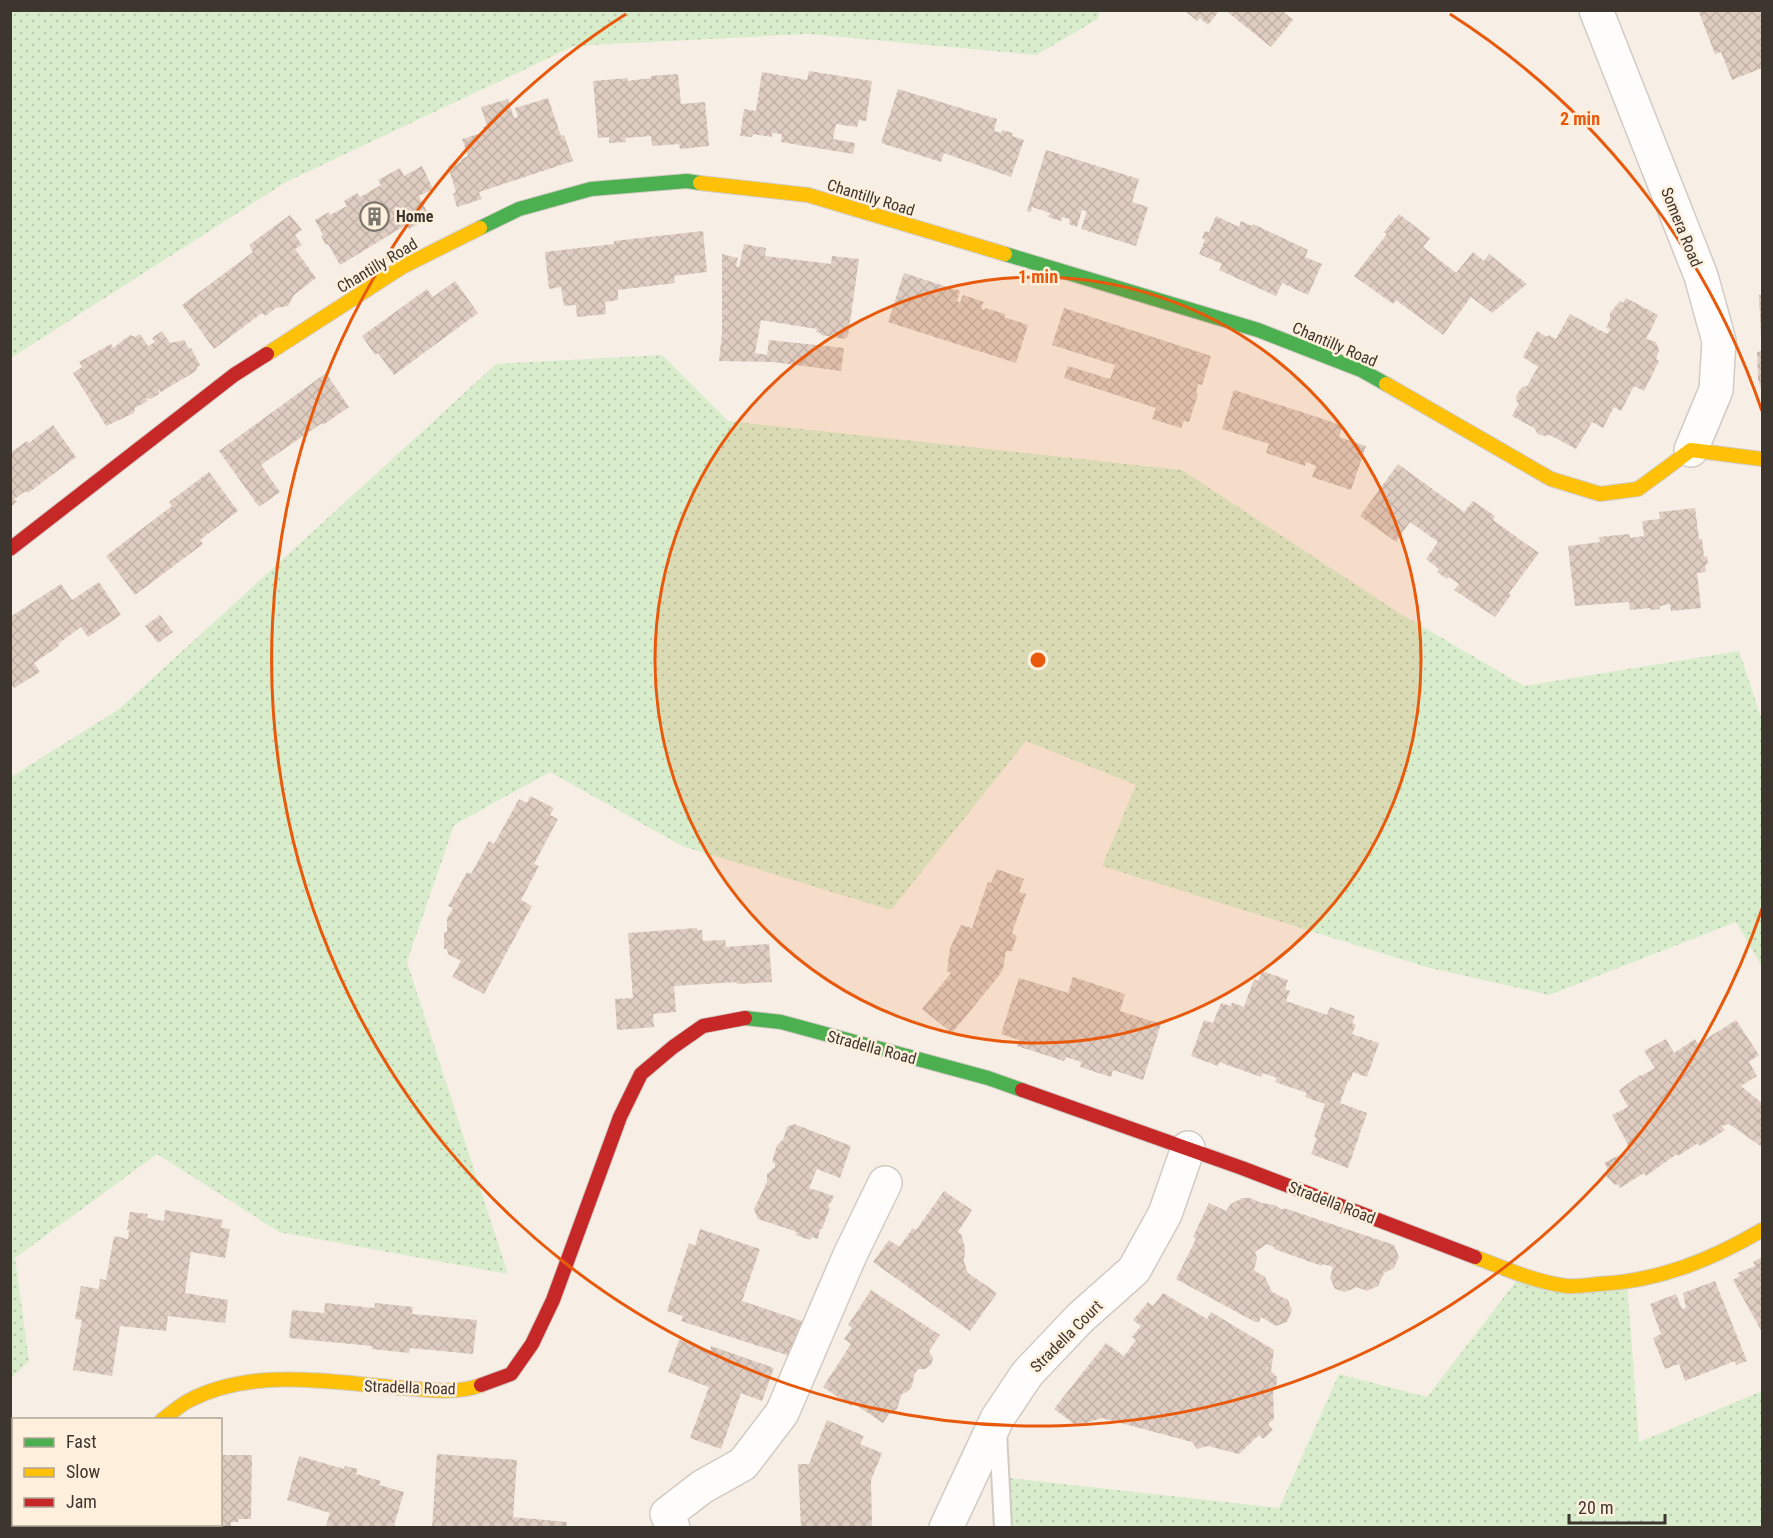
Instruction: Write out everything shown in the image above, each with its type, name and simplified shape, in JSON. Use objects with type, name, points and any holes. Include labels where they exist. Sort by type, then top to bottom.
[{"type":"street","name":"Somera Road","points":[[1596,10],[1701,276],[1719,340],[1716,390],[1691,450]]},
{"type":"street","name":"Chantilly Road","points":[[10,549],[234,375],[402,267],[519,209],[591,189],[687,182],[808,195],[1258,330],[1361,370],[1551,479],[1600,494],[1638,489],[1691,450]]},
{"type":"street","points":[[1691,450],[1762,459]]},
{"type":"street","name":"Stradella Road","points":[[163,1418],[187,1401],[232,1384],[284,1379],[445,1391],[474,1388],[511,1374],[532,1344],[553,1300],[620,1117],[641,1074],[703,1026],[743,1018],[781,1022],[988,1078],[1188,1148],[1521,1275],[1567,1286],[1627,1283],[1678,1271],[1728,1250],[1762,1230]]},
{"type":"street","name":"Stradella Court","points":[[946,1527],[997,1419],[1028,1374],[1080,1318],[1134,1270],[1165,1214],[1188,1148]]},
{"type":"street","points":[[670,1521],[702,1487],[743,1464],[782,1413],[850,1255],[885,1183]]},
{"type":"lane","points":[[997,1419],[1003,1527]]},
{"type":"green space","points":[[11,10],[1099,11],[1098,19],[1036,55],[808,34],[574,46],[286,182],[11,358]]},
{"type":"green space","points":[[662,355],[728,421],[1182,470],[1399,613],[1524,686],[1739,651],[1762,720],[1762,967],[1736,922],[1549,995],[1426,967],[1102,866],[1136,785],[1026,741],[891,910],[682,846],[550,772],[454,825],[407,962],[508,1274],[279,1232],[157,1154],[15,1258],[29,1361],[11,1378],[11,777],[119,709],[496,364]]},
{"type":"green space","points":[[1521,1275],[1627,1283],[1639,1442],[1762,1391],[1762,1527],[1003,1527],[1001,1477],[1279,1508],[1339,1374],[1427,1397]]},
{"type":"building","points":[[1184,10],[1220,10],[1208,25],[1200,18],[1197,21]]},
{"type":"building","points":[[1225,10],[1281,10],[1293,20],[1271,47]]},
{"type":"building","points":[[1698,10],[1760,10],[1762,68],[1732,80],[1721,52],[1715,54]]},
{"type":"building","points":[[809,71],[872,81],[866,121],[859,120],[857,127],[836,124],[833,139],[855,143],[853,154],[781,142],[782,134],[772,133],[772,137],[753,134],[752,137],[740,136],[744,109],[756,111],[762,72],[807,80]]},
{"type":"building","points":[[678,74],[681,104],[705,102],[709,146],[680,149],[679,144],[652,146],[651,136],[625,138],[626,142],[609,143],[609,137],[598,138],[593,81],[628,78],[627,81]]},
{"type":"building","points":[[898,89],[997,119],[994,131],[1001,133],[1002,130],[1013,133],[1012,136],[1024,140],[1011,177],[944,153],[941,162],[881,143]]},
{"type":"building","points":[[548,98],[561,136],[564,135],[573,161],[479,192],[482,199],[457,207],[453,194],[456,192],[448,166],[461,162],[461,159],[468,156],[462,139],[485,132],[483,127],[487,126],[481,107],[508,99],[514,118],[518,117],[515,108]]},
{"type":"building","points":[[1046,150],[1139,179],[1132,202],[1148,207],[1136,246],[1081,229],[1087,211],[1082,210],[1077,227],[1069,224],[1070,219],[1062,217],[1061,221],[1048,217],[1050,213],[1032,207],[1031,212],[1027,211]]},
{"type":"building","name":"Home","points":[[422,166],[433,189],[419,196],[430,218],[409,229],[406,225],[340,265],[321,236],[323,235],[315,220],[347,206],[344,201],[357,193],[360,197],[381,185],[378,180],[400,168],[404,176]]},
{"type":"building","points":[[1399,214],[1430,238],[1423,247],[1456,273],[1473,252],[1484,261],[1489,254],[1527,284],[1492,313],[1471,297],[1443,335],[1396,300],[1393,304],[1354,276],[1387,234],[1384,232]]},
{"type":"building","points":[[290,215],[302,230],[295,235],[302,245],[295,249],[316,278],[294,295],[288,306],[276,308],[265,316],[262,313],[214,349],[182,305],[253,252],[249,245]]},
{"type":"building","points":[[1216,216],[1239,227],[1241,221],[1252,226],[1253,224],[1308,250],[1305,257],[1322,264],[1308,295],[1282,283],[1276,296],[1219,270],[1222,264],[1199,254],[1205,240],[1202,238],[1205,231],[1209,232]]},
{"type":"building","points":[[703,231],[707,272],[674,276],[675,283],[618,290],[618,300],[605,302],[606,314],[577,317],[576,305],[564,306],[561,287],[549,289],[545,252],[614,244],[614,241]]},
{"type":"building","points":[[744,244],[766,248],[765,256],[831,264],[832,256],[859,259],[848,336],[845,339],[821,335],[816,332],[817,329],[761,320],[755,353],[767,355],[769,340],[844,348],[841,371],[773,362],[719,361],[722,334],[722,254],[738,258],[736,266],[739,267]]},
{"type":"building","points":[[904,273],[960,291],[957,301],[960,303],[963,295],[984,302],[981,309],[1005,314],[1004,317],[1028,325],[1016,363],[888,322]]},
{"type":"building","points":[[455,281],[478,313],[394,375],[378,353],[375,355],[362,336],[427,289],[433,297]]},
{"type":"building","points":[[1759,295],[1762,295],[1761,338]]},
{"type":"building","points":[[1626,298],[1658,315],[1646,339],[1656,342],[1659,350],[1656,359],[1659,361],[1644,391],[1634,386],[1621,411],[1614,407],[1603,428],[1592,422],[1576,449],[1550,435],[1538,434],[1534,428],[1512,416],[1519,403],[1516,396],[1522,387],[1527,386],[1538,367],[1523,357],[1537,331],[1556,339],[1570,314],[1607,334],[1610,329],[1606,328],[1610,320],[1610,313],[1620,301],[1623,303]]},
{"type":"building","points":[[1064,308],[1211,356],[1202,385],[1198,384],[1196,393],[1198,394],[1189,422],[1184,421],[1181,428],[1152,419],[1156,408],[1064,378],[1068,366],[1110,379],[1115,365],[1052,345]]},
{"type":"building","points":[[162,331],[170,343],[184,340],[200,365],[196,371],[161,392],[159,390],[159,394],[151,399],[145,398],[148,401],[135,408],[134,413],[106,426],[73,373],[82,367],[79,362],[111,344],[113,348],[130,335],[135,337],[140,334],[148,346],[155,342],[152,338]]},
{"type":"building","points":[[1762,351],[1762,391],[1758,380],[1757,352]]},
{"type":"building","points":[[326,373],[349,407],[261,465],[280,492],[259,507],[219,451]]},
{"type":"building","points":[[1234,390],[1332,422],[1342,427],[1339,437],[1366,446],[1351,490],[1312,477],[1316,466],[1306,462],[1305,466],[1266,453],[1269,444],[1222,429]]},
{"type":"building","points":[[53,425],[76,457],[28,493],[26,491],[14,499],[17,502],[10,507],[10,453],[27,441],[29,443]]},
{"type":"building","points":[[1398,464],[1464,512],[1473,501],[1495,516],[1493,520],[1539,553],[1509,593],[1511,595],[1495,617],[1454,590],[1459,584],[1437,572],[1439,569],[1426,559],[1438,542],[1410,522],[1396,542],[1360,516]]},
{"type":"building","points":[[209,472],[238,511],[200,540],[203,544],[135,595],[106,556],[172,506],[169,502]]},
{"type":"building","points":[[1695,508],[1699,539],[1702,539],[1704,557],[1707,556],[1708,564],[1705,565],[1706,572],[1697,573],[1701,608],[1671,611],[1670,604],[1660,606],[1660,609],[1630,610],[1629,602],[1575,606],[1568,546],[1600,542],[1599,537],[1629,534],[1630,538],[1644,536],[1642,521],[1660,519],[1659,512]]},
{"type":"building","points":[[99,582],[121,615],[88,637],[81,627],[34,663],[40,672],[14,688],[10,682],[10,617],[61,584],[72,600]]},
{"type":"building","points":[[160,615],[173,632],[158,643],[145,626]]},
{"type":"building","points":[[530,796],[554,808],[550,815],[558,819],[534,864],[539,866],[521,900],[532,906],[484,994],[452,977],[461,961],[444,949],[444,932],[447,932],[447,919],[453,908],[448,906],[467,872],[471,874],[489,841],[494,844],[519,799],[527,803]]},
{"type":"building","points":[[997,869],[1024,879],[1019,892],[1026,894],[1012,933],[1017,936],[1012,951],[1006,951],[1003,969],[998,977],[952,1033],[922,1009],[951,973],[947,971],[950,948],[961,925],[972,928],[988,882],[991,883]]},
{"type":"building","points":[[697,928],[697,930],[702,930],[703,941],[725,940],[726,947],[769,944],[772,982],[674,986],[676,1012],[653,1014],[654,1027],[617,1030],[615,999],[633,998],[628,933]]},
{"type":"building","points":[[1262,971],[1288,980],[1285,989],[1290,991],[1286,1001],[1327,1015],[1330,1007],[1355,1016],[1352,1023],[1356,1025],[1352,1034],[1379,1043],[1367,1077],[1353,1072],[1340,1103],[1367,1113],[1348,1168],[1311,1154],[1325,1104],[1305,1097],[1307,1093],[1275,1082],[1277,1078],[1263,1073],[1261,1077],[1219,1062],[1218,1066],[1191,1056],[1204,1020],[1213,1023],[1221,1003],[1231,1006],[1232,1002],[1244,1007],[1254,979],[1258,981]]},
{"type":"building","points":[[1073,977],[1125,994],[1120,1011],[1161,1024],[1143,1080],[1113,1070],[1111,1077],[1080,1067],[1081,1062],[1066,1057],[1064,1061],[1017,1046],[1019,1040],[1001,1034],[1019,978],[1068,993]]},
{"type":"building","points":[[1736,1020],[1759,1055],[1749,1062],[1757,1076],[1741,1086],[1762,1103],[1762,1147],[1729,1124],[1722,1126],[1725,1130],[1700,1146],[1698,1143],[1678,1156],[1677,1154],[1646,1176],[1644,1173],[1620,1188],[1618,1184],[1615,1185],[1607,1177],[1607,1167],[1604,1163],[1629,1150],[1612,1115],[1628,1107],[1619,1090],[1640,1075],[1655,1068],[1644,1051],[1666,1039],[1674,1053],[1695,1039],[1698,1044]]},
{"type":"building","points":[[794,1124],[851,1146],[840,1178],[817,1169],[809,1188],[834,1196],[818,1239],[812,1237],[810,1240],[796,1235],[797,1232],[758,1219],[754,1209],[767,1182],[767,1174],[775,1167],[775,1163],[772,1162],[777,1145],[783,1140],[787,1127]]},
{"type":"building","points":[[944,1191],[972,1210],[958,1232],[961,1234],[965,1248],[964,1262],[968,1273],[997,1293],[970,1331],[873,1262],[889,1240],[899,1247],[913,1228],[916,1230]]},
{"type":"building","points":[[1242,1198],[1275,1205],[1282,1210],[1284,1208],[1394,1245],[1399,1257],[1394,1268],[1384,1273],[1378,1286],[1367,1291],[1357,1287],[1345,1292],[1335,1289],[1330,1278],[1333,1267],[1323,1264],[1322,1266],[1274,1249],[1267,1244],[1255,1252],[1257,1258],[1254,1270],[1265,1277],[1272,1292],[1288,1300],[1292,1310],[1287,1322],[1276,1326],[1261,1317],[1259,1322],[1255,1322],[1176,1279],[1196,1239],[1193,1237],[1209,1203],[1226,1211],[1231,1204]]},
{"type":"building","points":[[165,1210],[223,1220],[221,1228],[230,1229],[225,1258],[191,1252],[185,1293],[228,1300],[225,1323],[168,1316],[166,1331],[120,1326],[112,1376],[73,1370],[82,1320],[75,1319],[81,1286],[99,1289],[100,1279],[106,1280],[114,1236],[128,1239],[130,1212],[148,1214],[147,1218],[164,1221]]},
{"type":"building","points":[[700,1229],[760,1249],[742,1301],[805,1322],[793,1357],[681,1321],[683,1316],[667,1311],[689,1243],[695,1246]]},
{"type":"building","points":[[1762,1257],[1762,1332],[1733,1280],[1740,1276],[1738,1273],[1755,1266],[1753,1262]]},
{"type":"building","points":[[1715,1281],[1747,1361],[1736,1365],[1735,1361],[1685,1381],[1679,1364],[1665,1369],[1653,1338],[1661,1334],[1650,1304],[1676,1294],[1682,1309],[1686,1308],[1683,1293]]},
{"type":"building","points":[[871,1290],[940,1335],[929,1351],[933,1358],[931,1365],[925,1369],[918,1369],[914,1375],[912,1387],[902,1394],[897,1409],[888,1415],[883,1423],[853,1403],[851,1406],[823,1387],[851,1344],[844,1339],[852,1328],[848,1325]]},
{"type":"building","points":[[1163,1293],[1207,1319],[1211,1312],[1274,1350],[1271,1371],[1277,1377],[1277,1384],[1273,1389],[1274,1419],[1268,1424],[1273,1430],[1263,1439],[1259,1435],[1239,1454],[1208,1446],[1197,1449],[1192,1442],[1102,1418],[1077,1426],[1054,1409],[1106,1343],[1124,1356],[1136,1340],[1132,1337],[1141,1326],[1133,1320],[1148,1302],[1153,1306]]},
{"type":"building","points":[[325,1303],[374,1308],[375,1303],[413,1307],[412,1314],[477,1320],[473,1354],[410,1348],[409,1353],[372,1349],[372,1346],[289,1338],[292,1310],[324,1313]]},
{"type":"building","points":[[679,1340],[710,1351],[711,1346],[774,1368],[762,1401],[741,1393],[721,1449],[690,1438],[709,1387],[668,1372]]},
{"type":"building","points":[[827,1420],[864,1436],[860,1444],[882,1453],[871,1480],[872,1528],[801,1528],[798,1464],[809,1464]]},
{"type":"building","points":[[437,1454],[517,1460],[513,1517],[567,1522],[567,1528],[432,1528]]},
{"type":"building","points":[[222,1455],[252,1455],[251,1519],[231,1522],[231,1528],[149,1528],[149,1526],[222,1526]]},
{"type":"building","points":[[299,1456],[344,1469],[345,1466],[358,1469],[356,1474],[381,1481],[379,1485],[404,1492],[394,1525],[399,1528],[331,1528],[326,1526],[330,1513],[287,1500]]},
{"type":"building","points":[[12,1460],[12,1520],[10,1521],[10,1461]]},
{"type":"traffic: fast","points":[[480,228],[519,209],[591,189],[687,181],[700,183]]},
{"type":"traffic: fast","points":[[1005,254],[1258,330],[1361,370],[1386,384]]},
{"type":"traffic: fast","points":[[745,1018],[781,1022],[988,1078],[1022,1090]]},
{"type":"traffic: slow","points":[[700,183],[808,195],[1005,254]]},
{"type":"traffic: slow","points":[[267,354],[402,267],[480,228]]},
{"type":"traffic: slow","points":[[1386,384],[1551,479],[1600,494],[1638,489],[1691,450],[1762,459]]},
{"type":"traffic: slow","points":[[1475,1257],[1543,1281],[1566,1286],[1582,1286],[1643,1279],[1663,1274],[1723,1251],[1762,1230]]},
{"type":"traffic: slow","points":[[165,1418],[188,1401],[213,1390],[266,1380],[322,1381],[443,1391],[462,1390],[481,1385]]},
{"type":"traffic: jam","points":[[10,549],[234,375],[267,354]]},
{"type":"traffic: jam","points":[[481,1385],[511,1374],[532,1344],[553,1300],[620,1117],[641,1074],[703,1026],[745,1018]]},
{"type":"traffic: jam","points":[[1022,1090],[1242,1168],[1475,1257]]},
{"type":"place","name":"Home","points":[[375,216]]}]
